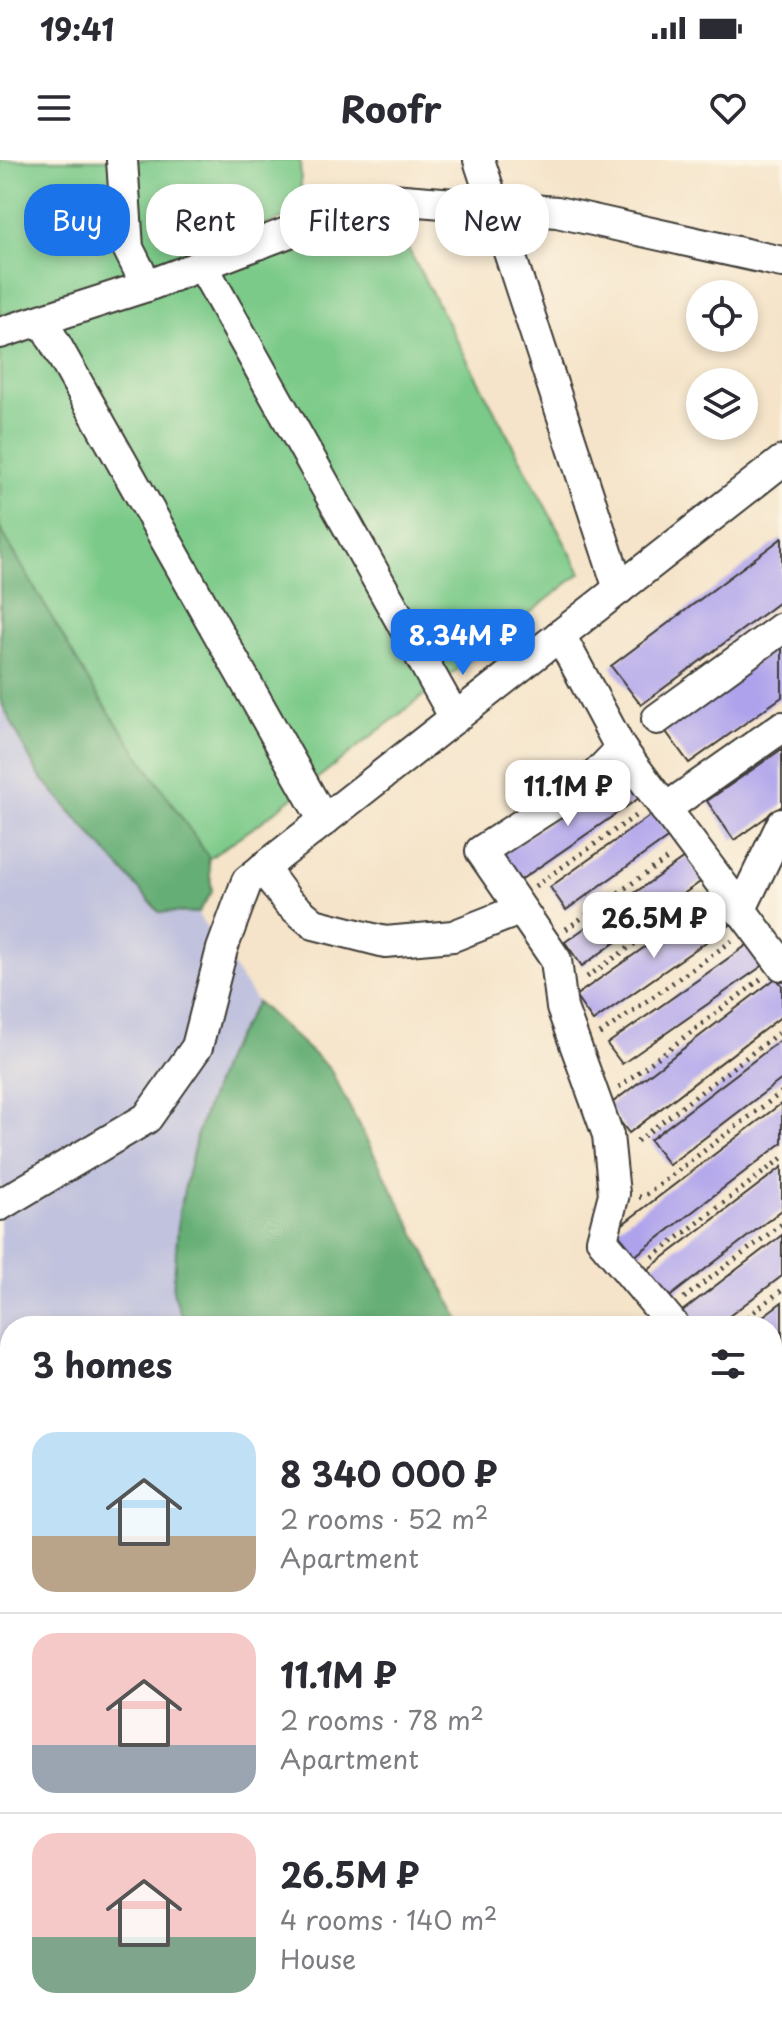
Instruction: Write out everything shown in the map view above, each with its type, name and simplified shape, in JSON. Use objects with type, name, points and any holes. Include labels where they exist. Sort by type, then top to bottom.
[{"type":"street","points":[[122,160],[128,248],[147,286]]},
{"type":"street","points":[[479,160],[487,184]]},
{"type":"street","points":[[0,333],[147,286],[379,198],[435,202]]},
{"type":"street","points":[[549,211],[782,262]]},
{"type":"street","points":[[510,256],[619,589]]},
{"type":"street","points":[[202,265],[455,718]]},
{"type":"street","points":[[42,320],[324,821]]},
{"type":"street","points":[[0,1205],[147,1118],[197,1047],[222,949],[247,881],[782,461]]},
{"type":"street","points":[[657,719],[782,628]]},
{"type":"street","points":[[560,635],[621,749],[781,964]]},
{"type":"street","points":[[662,804],[782,727]]},
{"type":"street","points":[[621,749],[591,780],[481,851],[556,960],[560,995],[575,1051],[608,1135],[614,1194],[602,1240],[666,1316]]},
{"type":"street","points":[[746,919],[777,828],[782,824]]},
{"type":"street","points":[[263,868],[288,902],[314,924],[385,942],[453,936],[517,905]]},
{"type":"path","points":[[517,905],[662,804]]},
{"type":"path","points":[[545,945],[690,843]]},
{"type":"path","points":[[560,995],[720,883]]},
{"type":"path","points":[[575,1051],[746,919]]},
{"type":"path","points":[[596,1105],[781,964]]},
{"type":"path","points":[[611,1160],[782,1030]]},
{"type":"path","points":[[614,1194],[643,1197],[782,1092]]},
{"type":"path","points":[[631,1274],[782,1158]]},
{"type":"path","points":[[674,1316],[782,1224]]},
{"type":"path","points":[[748,1316],[782,1290]]},
{"type":"shaded area","points":[[0,576],[197,913],[257,1002],[428,1316],[0,1316]]},
{"type":"green space","points":[[0,160],[300,160],[301,184],[280,184],[280,220],[264,225],[264,184],[146,184],[146,256],[174,256],[0,316]]},
{"type":"green space","points":[[280,247],[280,256],[412,256],[581,573],[260,823],[178,880],[0,576],[0,339],[252,256],[264,256],[264,252]]},
{"type":"green space","points":[[0,528],[92,687],[208,856],[212,892],[198,913],[159,912],[38,774],[0,700]]},
{"type":"green space","points":[[257,1002],[330,1069],[458,1316],[182,1316],[173,1291],[179,1212],[197,1134],[226,1054]]},
{"type":"building","points":[[782,538],[782,600],[641,705],[611,666]]},
{"type":"building","points":[[782,644],[782,697],[689,763],[664,729]]},
{"type":"building","points":[[782,749],[782,806],[734,840],[707,801]]},
{"type":"building","points":[[622,773],[639,798],[516,883],[498,857]]},
{"type":"building","points":[[654,813],[670,836],[566,910],[550,887]]},
{"type":"building","points":[[687,856],[703,880],[582,966],[565,942]]},
{"type":"building","points":[[715,898],[733,923],[593,1021],[575,996]]},
{"type":"building","points":[[750,943],[765,964],[622,1064],[607,1044]]},
{"type":"building","points":[[776,978],[782,985],[782,1016],[629,1133],[608,1106]]},
{"type":"building","points":[[782,1039],[782,1079],[669,1165],[650,1140]]},
{"type":"building","points":[[782,1103],[782,1143],[631,1259],[611,1233]]},
{"type":"building","points":[[782,1167],[782,1210],[668,1298],[647,1270]]},
{"type":"building","points":[[782,1235],[782,1276],[729,1316],[684,1316],[681,1312]]},
{"type":"building","points":[[782,1302],[782,1316],[763,1316]]}]
